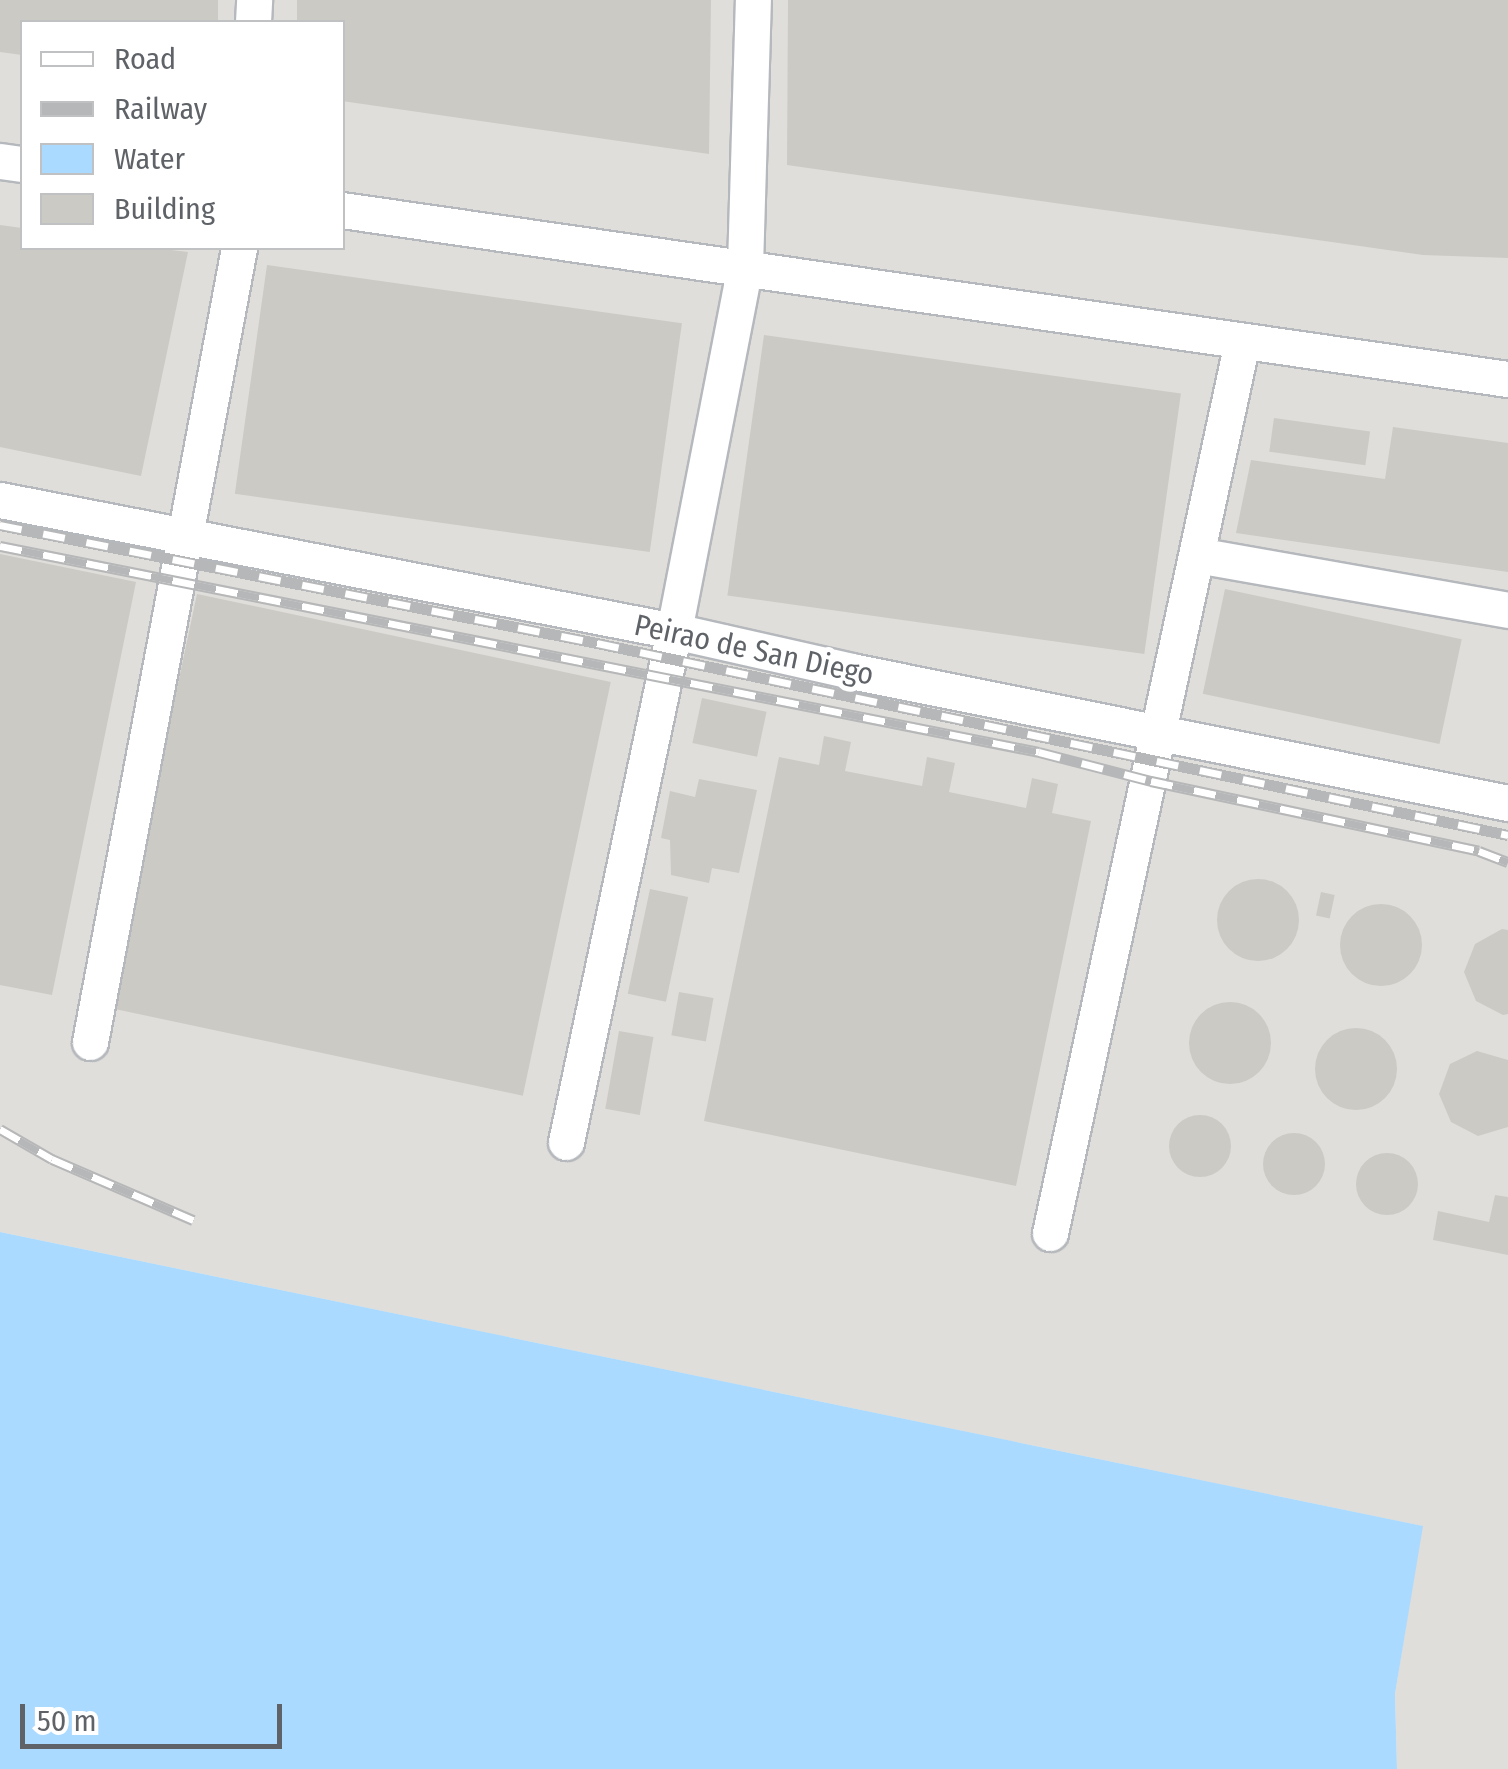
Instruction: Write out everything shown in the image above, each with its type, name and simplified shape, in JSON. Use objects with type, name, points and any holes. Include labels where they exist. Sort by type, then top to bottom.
[{"type":"lane","points":[[566,1142],[674,631],[745,266],[753,0]]},
{"type":"lane","points":[[345,210],[1502,377]]},
{"type":"lane","points":[[90,1042],[187,539],[238,250]]},
{"type":"lane","points":[[1050,1233],[1242,342]]},
{"type":"lane","name":"Peirao de San Diego","points":[[0,500],[674,631],[1159,735],[1508,803]]},
{"type":"lane","points":[[1198,554],[1508,610]]},
{"type":"shaded area","points":[[0,0],[1508,0],[1508,1769],[1397,1769],[1395,1694],[1422,1526],[0,1232]]},
{"type":"water","points":[[0,1232],[1423,1526],[1395,1694],[1397,1769],[0,1769]]},
{"type":"building","points":[[0,0],[218,0],[218,20],[20,20],[20,55],[0,52]]},
{"type":"building","points":[[297,0],[711,0],[709,154],[345,101],[345,20],[297,20]]},
{"type":"building","points":[[788,0],[1508,0],[1508,258],[1423,255],[787,165]]},
{"type":"building","points":[[0,225],[20,228],[20,250],[188,252],[141,476],[0,447]]},
{"type":"building","points":[[267,265],[682,323],[650,552],[235,494]]},
{"type":"building","points":[[764,335],[1181,394],[1144,654],[727,595]]},
{"type":"building","points":[[1274,418],[1370,431],[1365,465],[1269,452]]},
{"type":"building","points":[[1393,427],[1508,443],[1508,572],[1236,533],[1251,460],[1385,479]]},
{"type":"building","points":[[0,554],[136,582],[52,995],[0,985]]},
{"type":"building","points":[[1225,589],[1462,639],[1439,744],[1203,694]]},
{"type":"building","points":[[197,594],[611,682],[523,1096],[109,1008]]},
{"type":"building","points":[[702,698],[767,712],[757,757],[692,743]]},
{"type":"building","points":[[824,736],[851,742],[845,771],[922,786],[927,757],[955,763],[949,792],[1026,808],[1032,778],[1058,784],[1052,813],[1091,821],[1016,1186],[704,1121],[779,757],[819,765]]},
{"type":"building","points":[[699,779],[757,790],[739,873],[712,868],[709,883],[671,875],[670,840],[661,838],[670,791],[695,797]]},
{"type":"building","points":[[1258,879],[1274,882],[1287,891],[1296,904],[1296,936],[1287,949],[1274,958],[1258,961],[1242,958],[1229,949],[1220,936],[1217,920],[1220,904],[1229,891],[1242,882]]},
{"type":"building","points":[[650,889],[688,897],[666,1002],[628,994]]},
{"type":"building","points":[[1321,892],[1335,895],[1330,918],[1316,915]]},
{"type":"building","points":[[1381,904],[1397,907],[1410,916],[1419,929],[1419,961],[1410,974],[1397,983],[1381,986],[1365,983],[1352,974],[1343,961],[1340,945],[1343,929],[1352,916],[1365,907]]},
{"type":"building","points":[[1502,929],[1508,930],[1508,1014],[1503,1015],[1476,1001],[1464,972],[1475,944]]},
{"type":"building","points":[[679,992],[713,998],[706,1041],[671,1035]]},
{"type":"building","points":[[1230,1002],[1246,1005],[1259,1014],[1268,1027],[1268,1059],[1259,1072],[1246,1081],[1230,1084],[1214,1081],[1201,1072],[1192,1059],[1189,1043],[1192,1027],[1201,1014],[1214,1005]]},
{"type":"building","points":[[1356,1028],[1372,1031],[1385,1040],[1394,1053],[1394,1085],[1385,1098],[1372,1107],[1356,1110],[1340,1107],[1327,1098],[1318,1085],[1315,1069],[1318,1053],[1327,1040],[1340,1031]]},
{"type":"building","points":[[619,1031],[653,1037],[640,1115],[605,1109]]},
{"type":"building","points":[[1477,1051],[1508,1060],[1508,1127],[1478,1136],[1451,1122],[1439,1094],[1450,1064]]},
{"type":"building","points":[[1200,1115],[1222,1124],[1231,1146],[1222,1168],[1200,1177],[1178,1168],[1169,1146],[1178,1124]]},
{"type":"building","points":[[1294,1133],[1316,1142],[1325,1164],[1316,1186],[1294,1195],[1272,1186],[1263,1164],[1272,1142]]},
{"type":"building","points":[[1387,1153],[1409,1162],[1418,1184],[1409,1206],[1387,1215],[1365,1206],[1356,1184],[1365,1162]]},
{"type":"building","points":[[1495,1195],[1508,1197],[1508,1255],[1433,1240],[1438,1211],[1489,1222]]},
{"type":"railway","points":[[0,525],[597,643],[1508,835]]},
{"type":"railway","points":[[0,546],[1039,752],[1151,781],[1479,851],[1508,862]]},
{"type":"railway","points":[[0,1129],[52,1159],[193,1220]]}]
